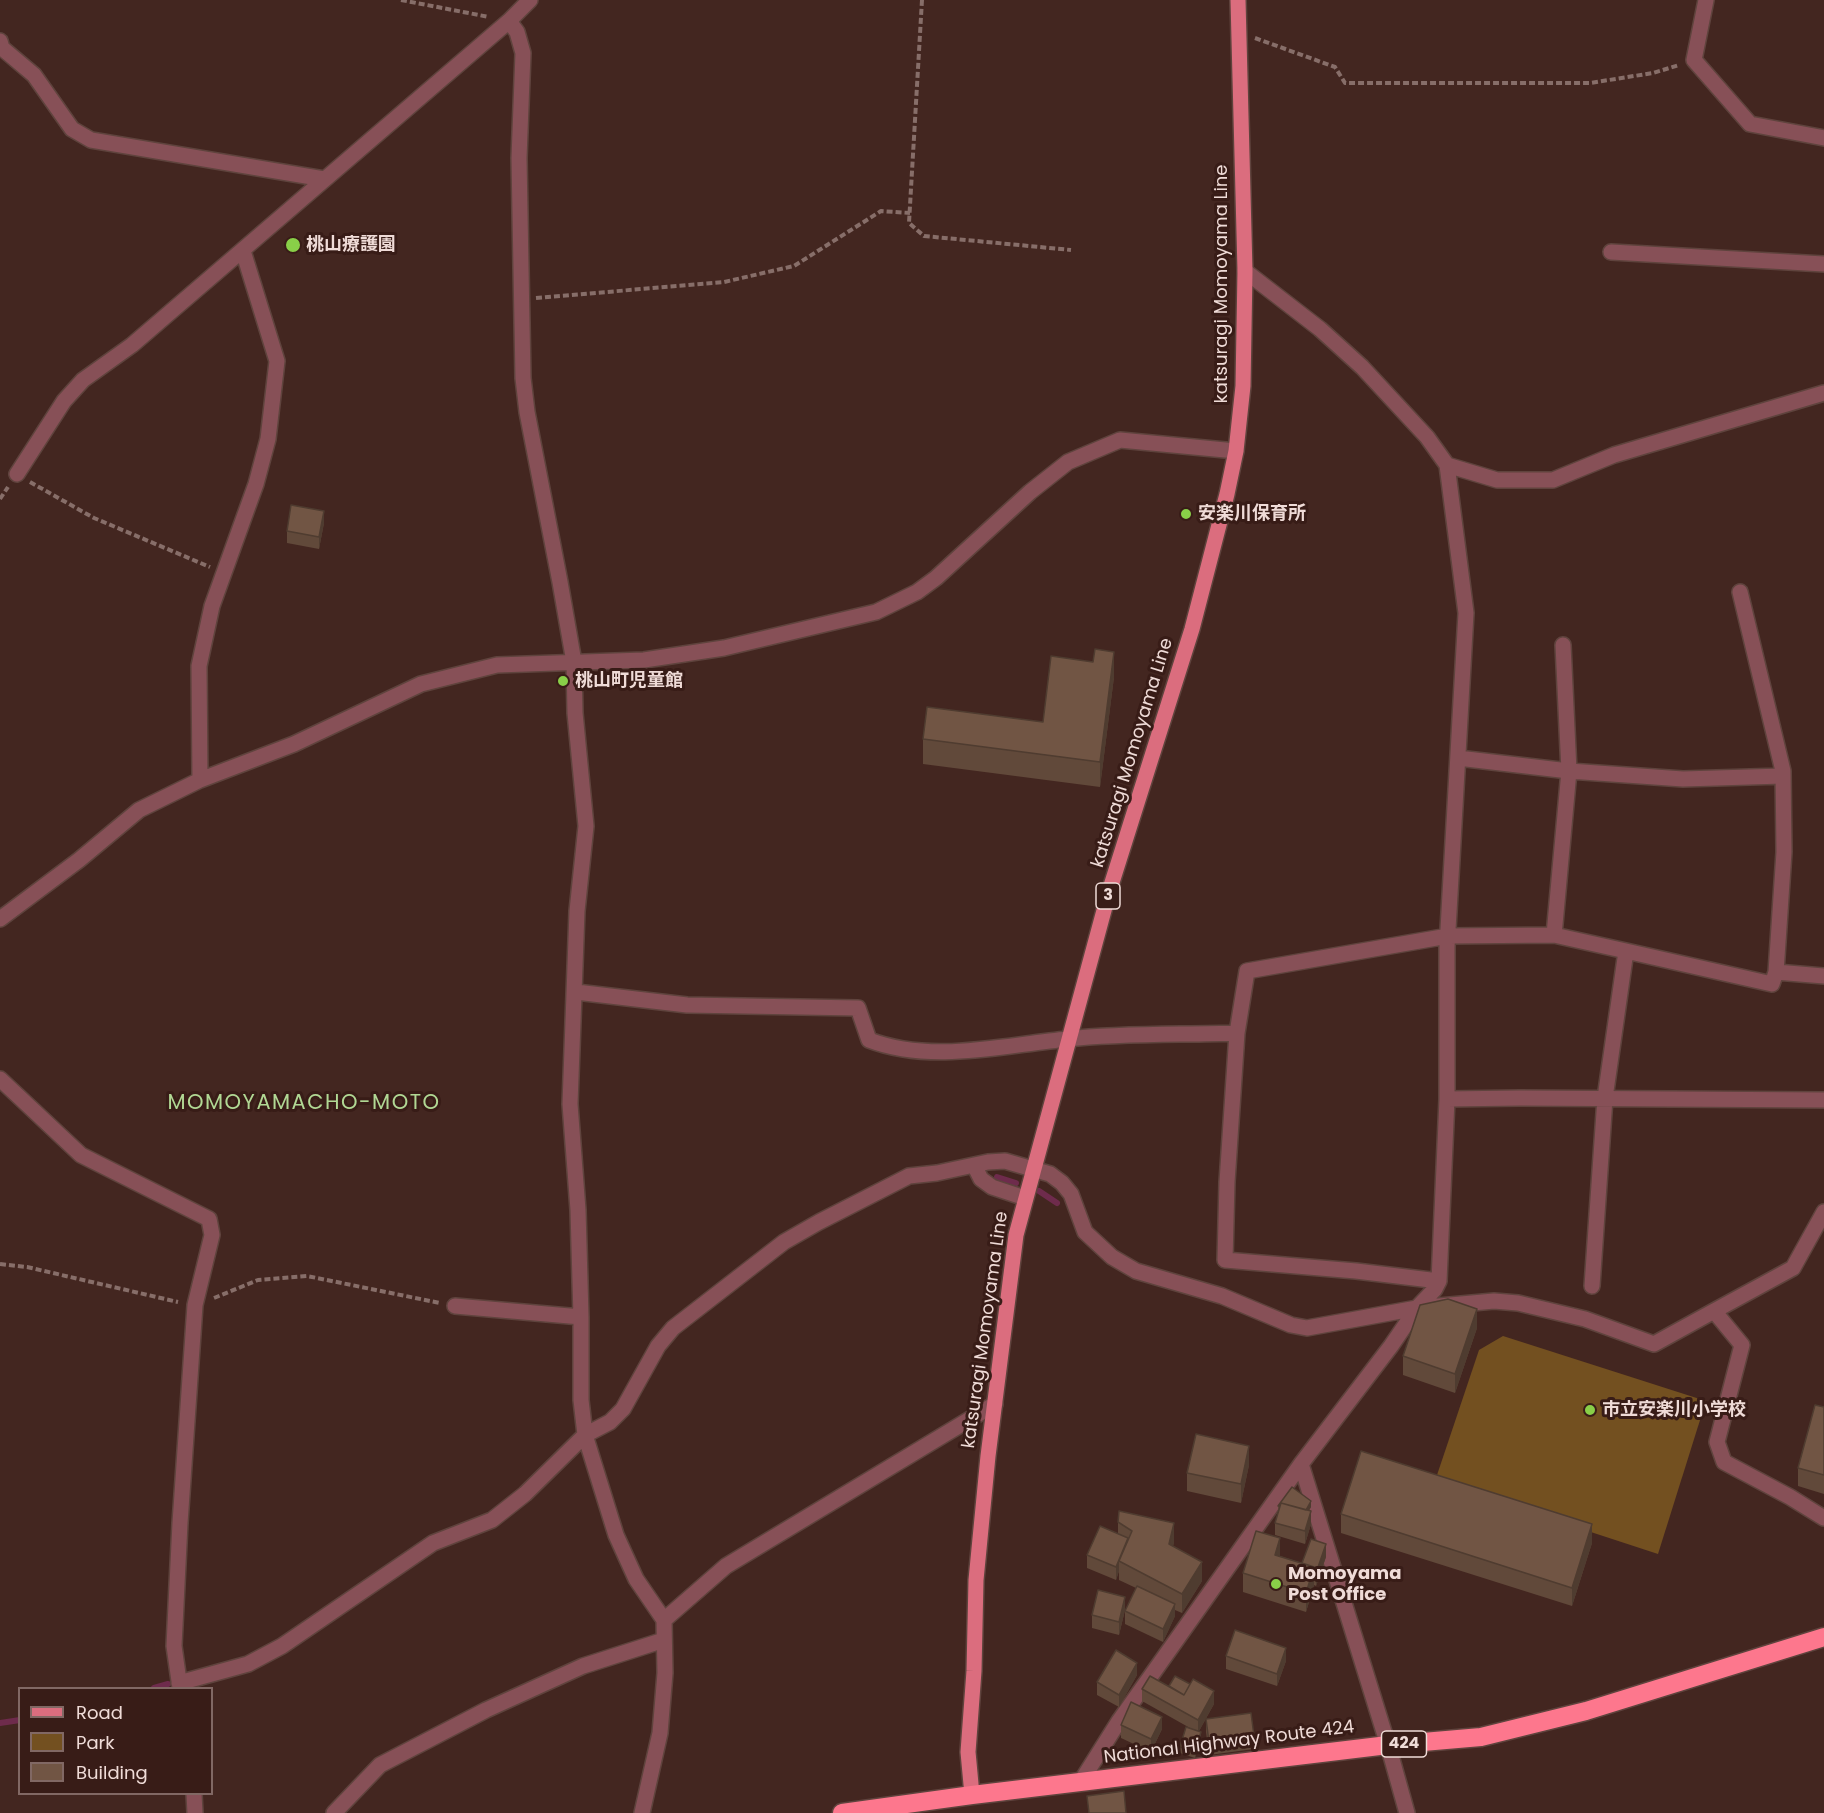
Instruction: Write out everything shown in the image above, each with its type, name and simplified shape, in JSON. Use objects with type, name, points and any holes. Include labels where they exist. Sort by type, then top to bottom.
[{"type":"highway","name":"National Highway Route 424","points":[[842,1813],[1388,1745],[1480,1737],[1586,1711],[1824,1637]]},
{"type":"main road","name":"katsuragi Momoyama Line","points":[[972,1795],[968,1752],[974,1671],[976,1580],[1016,1235],[1110,892],[1192,629],[1236,451],[1243,386],[1245,271],[1238,0]]},
{"type":"street","points":[[16,474],[64,401],[83,380],[132,345],[243,251],[530,0]]},
{"type":"street","points":[[1706,0],[1694,60],[1750,124],[1824,138]]},
{"type":"street","points":[[508,21],[517,32],[523,53],[519,158],[523,378],[526,412],[574,662],[575,713],[586,826],[577,911],[576,992],[570,1104],[578,1210],[581,1400],[585,1435],[616,1534],[636,1579],[664,1620],[665,1673],[660,1733],[642,1813]]},
{"type":"street","points":[[0,41],[2,48],[34,75],[72,129],[91,140],[324,179]]},
{"type":"street","points":[[200,780],[199,666],[212,606],[256,484],[268,439],[277,361],[243,251]]},
{"type":"street","points":[[1611,252],[1824,264]]},
{"type":"street","points":[[1080,1783],[1119,1720],[1301,1464],[1439,1281],[1447,1099],[1448,936],[1466,613],[1447,465],[1427,437],[1362,367],[1320,329],[1245,271]]},
{"type":"street","points":[[1447,465],[1497,480],[1553,480],[1614,455],[1824,393]]},
{"type":"street","points":[[0,919],[79,860],[139,810],[200,780],[294,744],[421,684],[497,665],[644,660],[724,648],[876,612],[917,592],[936,578],[1030,492],[1068,462],[1120,440],[1236,451]]},
{"type":"street","points":[[1439,1281],[1356,1271],[1225,1260],[1227,1182],[1237,1033],[1247,971],[1448,936],[1554,935],[1772,984],[1776,972],[1784,852],[1783,776],[1740,592]]},
{"type":"street","points":[[1554,935],[1569,771],[1563,645]]},
{"type":"street","points":[[1458,758],[1569,771],[1683,778],[1783,776]]},
{"type":"street","points":[[1592,1286],[1605,1098],[1626,951]]},
{"type":"street","points":[[1776,972],[1824,976]]},
{"type":"street","points":[[576,992],[687,1005],[858,1008],[869,1040],[890,1048],[953,1053],[1070,1038],[1237,1033]]},
{"type":"street","points":[[0,1079],[81,1155],[209,1219],[212,1235],[195,1305],[174,1646],[179,1686],[248,1664],[282,1646],[433,1543],[492,1520],[525,1494],[585,1435],[610,1422],[623,1409],[658,1346],[673,1328],[784,1242],[909,1176],[1005,1161],[1050,1174],[1071,1194],[1085,1232],[1112,1257],[1136,1271],[1222,1296],[1291,1325],[1307,1328],[1417,1308],[1494,1301],[1518,1303],[1585,1319],[1654,1344],[1793,1268],[1824,1212]]},
{"type":"street","points":[[1447,1099],[1824,1100]]},
{"type":"street","points":[[974,1165],[981,1179],[992,1187],[1025,1198]]},
{"type":"street","points":[[455,1306],[581,1317]]},
{"type":"street","points":[[1714,1311],[1742,1345],[1717,1442],[1724,1462],[1824,1518]]},
{"type":"street","points":[[664,1620],[726,1566],[995,1404]]},
{"type":"street","points":[[1301,1464],[1407,1813]]},
{"type":"street","points":[[334,1813],[380,1765],[486,1710],[583,1666],[664,1640]]},
{"type":"street","points":[[194,1795],[195,1813]]},
{"type":"path","points":[[401,0],[508,21]]},
{"type":"path","points":[[922,0],[909,223],[924,236],[1071,250]]},
{"type":"path","points":[[1239,32],[1335,67],[1345,83],[1590,83],[1653,73],[1694,60]]},
{"type":"path","points":[[522,300],[724,282],[794,266],[881,211],[910,213]]},
{"type":"path","points":[[16,474],[94,518],[224,573]]},
{"type":"path","points":[[0,1264],[27,1267],[195,1305],[258,1280],[307,1276],[455,1306]]},
{"type":"green space","points":[[1503,1336],[1706,1401],[1658,1554],[1435,1481],[1479,1350]]},
{"type":"building","points":[[291,505],[324,511],[319,537],[287,531]]},
{"type":"building","points":[[1095,649],[1114,652],[1100,762],[923,739],[927,707],[1043,722],[1051,656],[1093,662]]},
{"type":"building","points":[[1448,1299],[1477,1309],[1455,1374],[1403,1356],[1420,1305]]},
{"type":"building","points":[[1815,1405],[1824,1407],[1824,1475],[1798,1468]]},
{"type":"building","points":[[1196,1434],[1249,1446],[1241,1484],[1187,1473]]},
{"type":"building","points":[[1361,1451],[1592,1524],[1572,1588],[1341,1514]]},
{"type":"building","points":[[1292,1487],[1311,1501],[1306,1510],[1281,1503],[1278,1506]]},
{"type":"building","points":[[1281,1503],[1311,1511],[1305,1531],[1275,1523]]},
{"type":"building","points":[[1119,1511],[1174,1523],[1169,1544],[1202,1562],[1182,1594],[1119,1561],[1132,1531],[1118,1522]]},
{"type":"building","points":[[1100,1526],[1128,1538],[1116,1567],[1087,1555]]},
{"type":"building","points":[[1256,1531],[1280,1538],[1275,1555],[1314,1567],[1306,1593],[1243,1573]]},
{"type":"building","points":[[1311,1539],[1326,1544],[1316,1573],[1314,1573],[1314,1567],[1302,1563]]},
{"type":"building","points":[[1137,1586],[1175,1604],[1163,1629],[1125,1611]]},
{"type":"building","points":[[1098,1590],[1125,1597],[1119,1622],[1092,1615]]},
{"type":"building","points":[[1235,1630],[1286,1648],[1277,1674],[1226,1656]]},
{"type":"building","points":[[1116,1650],[1137,1663],[1119,1695],[1097,1682]]},
{"type":"building","points":[[1150,1676],[1184,1695],[1193,1679],[1214,1691],[1198,1720],[1142,1689]]},
{"type":"building","points":[[1175,1676],[1190,1684],[1184,1695],[1169,1686]]},
{"type":"building","points":[[1131,1702],[1162,1717],[1151,1739],[1121,1725]]},
{"type":"building","points":[[1251,1713],[1254,1736],[1209,1742],[1206,1719]]},
{"type":"building","points":[[1186,1727],[1201,1732],[1195,1751],[1180,1747]]},
{"type":"building","points":[[1124,1791],[1126,1813],[1089,1813],[1087,1796]]},
{"type":"waterway","points":[[997,1177],[1016,1183]]},
{"type":"waterway","points":[[1039,1191],[1057,1203]]},
{"type":"waterway","points":[[158,1687],[168,1684]]},
{"type":"waterway","points":[[0,1723],[18,1720]]},
{"type":"place","name":"桃山療護園","points":[[293,245]]},
{"type":"place","name":"安楽川保育所","points":[[1186,514]]},
{"type":"place","name":"桃山町児童館","points":[[563,681]]},
{"type":"place","name":"市立安楽川小学校","points":[[1590,1410]]},
{"type":"place","name":"Momoyama Post Office","points":[[1276,1584]]},
{"type":"district","name":"MOMOYAMACHO-MOTO","points":[[304,1104]]}]
